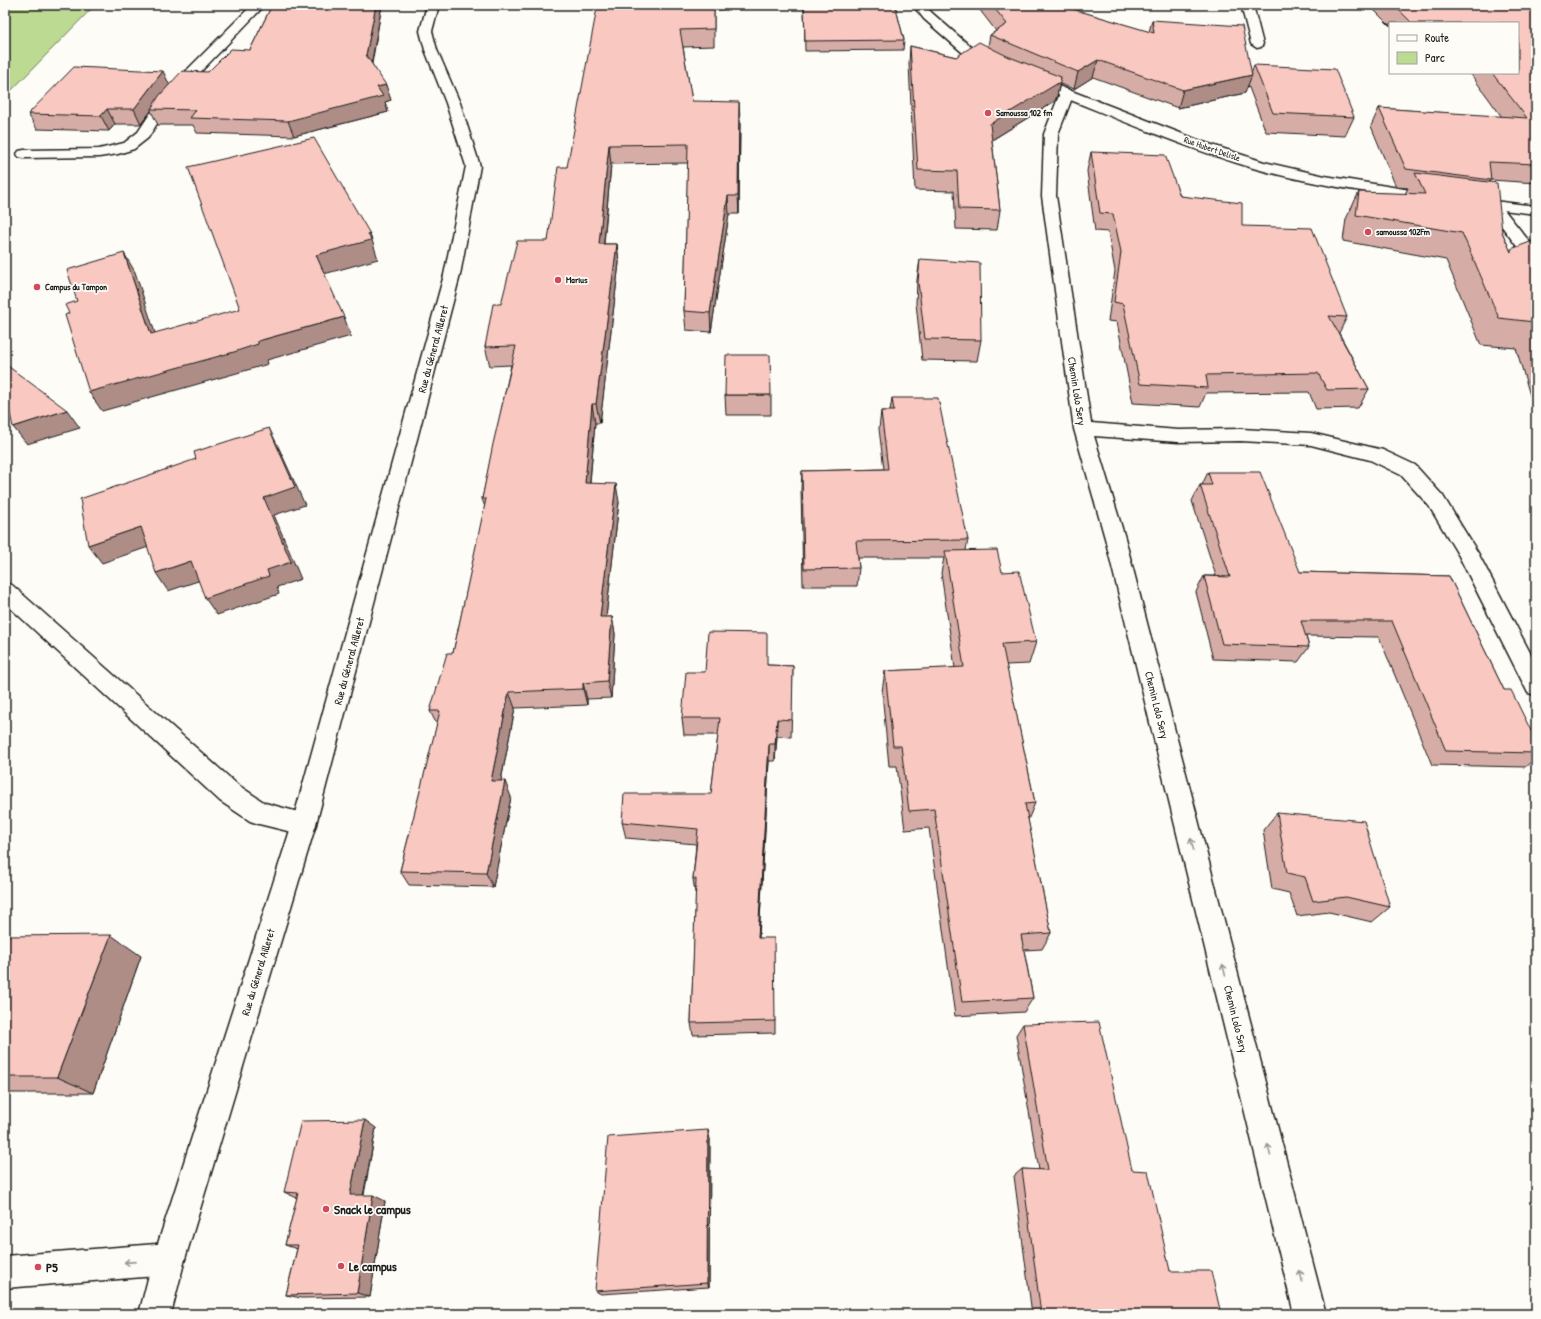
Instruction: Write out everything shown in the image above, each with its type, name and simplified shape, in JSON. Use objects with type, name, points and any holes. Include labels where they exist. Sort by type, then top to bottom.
[{"type":"street","points":[[24,154],[99,153],[118,150],[129,146],[143,135],[160,109],[179,86],[259,5]]},
{"type":"street","name":"Rue du Géneral Ailleret","points":[[155,1314],[168,1259],[304,824],[452,276],[473,166],[454,102],[431,50],[426,31],[433,5]]},
{"type":"street","name":"Rue Hubert Delisle","points":[[919,5],[928,16],[967,50],[1012,71],[1187,141],[1260,165],[1325,180],[1451,200],[1536,210]]},
{"type":"street","points":[[1247,5],[1257,44]]},
{"type":"street","name":"Chemin Lolo Sery","points":[[1067,93],[1051,134],[1049,196],[1083,429],[1115,538],[1310,1314]]},
{"type":"street","points":[[1493,205],[1536,261]]},
{"type":"street","points":[[1083,429],[1178,436],[1241,435],[1311,439],[1376,454],[1408,470],[1436,501],[1468,553],[1536,686]]},
{"type":"street","points":[[5,591],[229,793],[259,813],[304,824]]},
{"type":"street","points":[[5,1272],[168,1259]]},
{"type":"green space","points":[[5,5],[95,5],[5,97]]},
{"type":"building","points":[[272,5],[376,5],[366,55],[386,85],[377,87],[383,96],[288,121],[190,118],[196,110],[151,109],[159,96],[182,71],[208,72],[231,49],[250,50]]},
{"type":"building","points":[[637,5],[714,5],[714,29],[680,30],[692,101],[739,102],[738,196],[728,196],[710,313],[684,311],[688,144],[609,145],[599,244],[617,244],[596,404],[592,404],[585,483],[616,484],[600,617],[612,617],[607,681],[583,683],[583,689],[509,692],[491,781],[505,781],[486,873],[400,871],[440,711],[430,711],[447,653],[453,653],[486,499],[482,499],[493,444],[516,346],[485,347],[493,304],[501,304],[517,241],[548,241],[558,167],[567,167],[597,8],[636,7]]},
{"type":"building","points":[[804,5],[895,5],[904,40],[805,41]]},
{"type":"building","points":[[992,5],[1059,5],[1154,33],[1152,20],[1242,26],[1252,75],[1183,90],[1098,60],[1078,72],[990,35],[1007,24]]},
{"type":"building","points":[[1394,5],[1520,5],[1535,10],[1532,5],[1536,5],[1536,164],[1489,162],[1491,180],[1406,169],[1379,108],[1527,118],[1493,74],[1519,74],[1519,22],[1411,22]]},
{"type":"building","points":[[979,42],[1007,56],[1061,77],[1060,82],[990,124],[1000,210],[959,209],[957,171],[918,170],[910,46],[956,57]]},
{"type":"building","points":[[1254,65],[1335,69],[1354,117],[1273,113]]},
{"type":"building","points":[[74,67],[163,71],[134,109],[107,109],[101,116],[28,114]]},
{"type":"building","points":[[314,138],[370,234],[368,234],[371,240],[316,255],[344,317],[258,341],[258,344],[234,352],[89,392],[65,315],[69,313],[65,305],[77,301],[67,270],[124,253],[151,334],[240,309],[188,167]]},
{"type":"building","points":[[1091,152],[1165,155],[1180,196],[1242,203],[1242,226],[1312,228],[1347,317],[1329,316],[1369,389],[1327,390],[1318,373],[1206,375],[1208,388],[1140,384],[1123,304],[1114,302],[1121,252],[1113,214],[1100,213]]},
{"type":"building","points":[[1415,173],[1497,183],[1502,232],[1511,252],[1511,249],[1533,241],[1536,248],[1536,326],[1534,322],[1499,318],[1462,233],[1356,215],[1359,192],[1425,194]]},
{"type":"building","points":[[920,259],[980,263],[981,340],[925,339],[918,282]]},
{"type":"building","points":[[726,355],[770,355],[771,395],[725,395]]},
{"type":"building","points":[[5,364],[67,410],[13,427],[5,391]]},
{"type":"building","points":[[892,398],[938,398],[968,540],[856,541],[859,568],[804,569],[802,471],[888,469],[881,411],[894,411]]},
{"type":"building","points":[[269,428],[295,487],[264,498],[291,562],[267,570],[269,576],[205,598],[191,561],[156,573],[141,527],[88,545],[80,499],[196,459],[194,452]]},
{"type":"building","points":[[1208,472],[1260,472],[1300,572],[1449,576],[1504,690],[1511,690],[1536,741],[1536,753],[1446,751],[1392,621],[1301,621],[1309,647],[1222,644],[1204,576],[1230,577],[1200,485],[1212,485]]},
{"type":"building","points":[[997,550],[1002,572],[1019,571],[1036,642],[1002,644],[1035,803],[1025,804],[1051,933],[1021,935],[1033,998],[962,1002],[934,809],[909,811],[901,746],[893,746],[885,671],[964,667],[945,551]]},
{"type":"building","points":[[708,632],[767,633],[767,665],[793,666],[792,720],[777,719],[775,744],[769,744],[758,938],[774,938],[775,1021],[691,1023],[696,879],[693,879],[698,829],[622,822],[624,794],[711,794],[720,718],[682,718],[686,672],[705,672]]},
{"type":"building","points":[[1277,813],[1364,821],[1390,907],[1346,897],[1313,901],[1305,877],[1287,873]]},
{"type":"building","points":[[111,935],[57,1077],[5,1077],[5,936]]},
{"type":"building","points":[[1099,1022],[1132,1170],[1148,1171],[1170,1271],[1211,1271],[1221,1314],[1041,1314],[1022,1169],[1048,1170],[1023,1024]]},
{"type":"building","points":[[365,1120],[350,1195],[373,1195],[357,1293],[286,1295],[298,1245],[285,1245],[298,1193],[284,1192],[301,1121]]},
{"type":"building","points":[[708,1130],[707,1283],[595,1291],[608,1137]]},
{"type":"place","name":"Samoussa 102 fm","points":[[988,113]]},
{"type":"place","name":"samoussa 102Fm","points":[[1368,232]]},
{"type":"place","name":"Marius","points":[[558,280]]},
{"type":"place","name":"Campus du Tampon","points":[[37,287]]},
{"type":"place","name":"Snack le campus","points":[[326,1209]]},
{"type":"place","name":"Le campus","points":[[341,1266]]},
{"type":"place","name":"P5","points":[[38,1267]]}]
